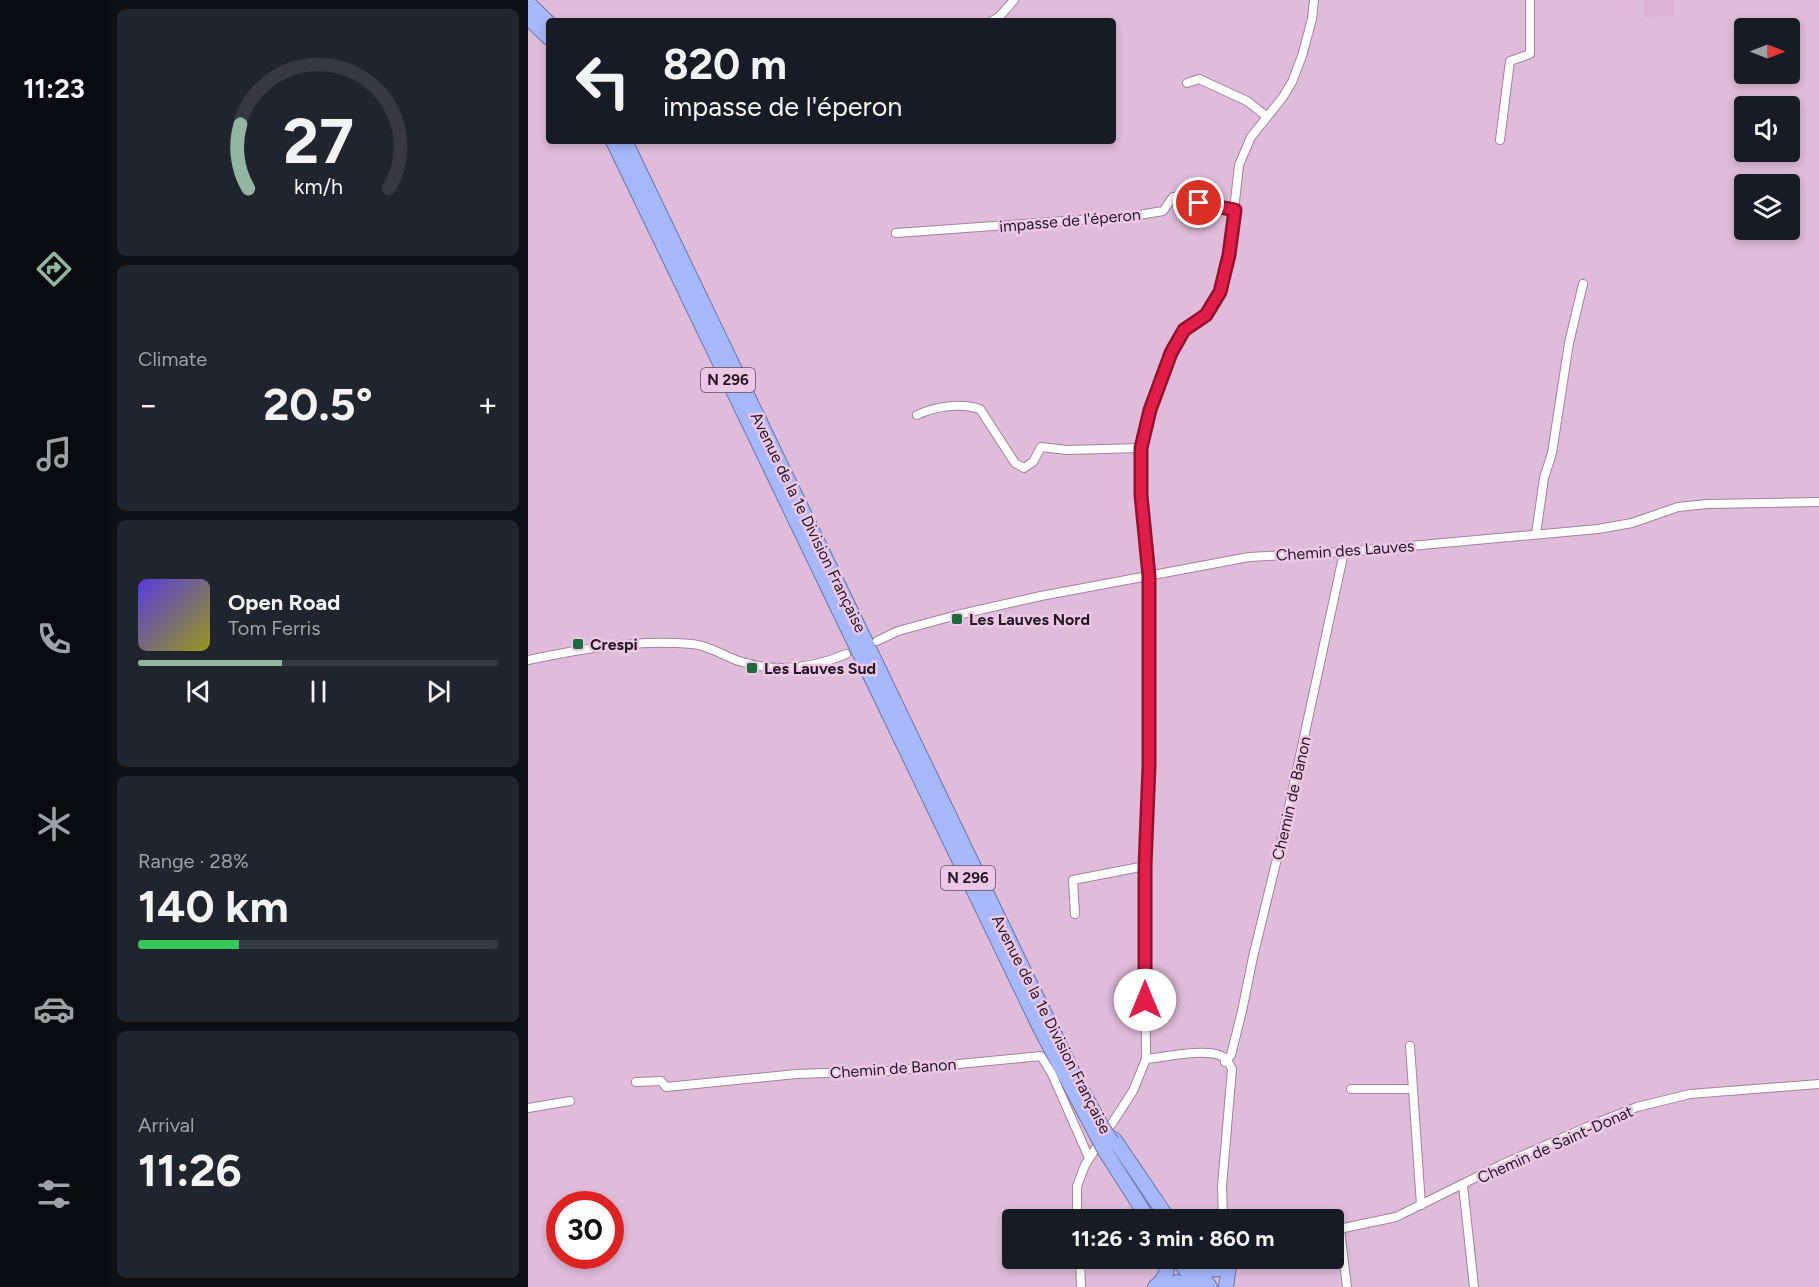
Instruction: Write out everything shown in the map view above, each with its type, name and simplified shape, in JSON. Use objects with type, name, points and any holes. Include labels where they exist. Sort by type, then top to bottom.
[{"type":"highway","points":[[530,8],[546,21]]},
{"type":"highway","points":[[530,8],[546,33]]},
{"type":"highway","name":"Avenue de la 1e Division Française","points":[[614,144],[1040,1028],[1110,1144],[1154,1209]]},
{"type":"highway","name":"Avenue de la 1e Division Française","points":[[626,144],[1100,1127]]},
{"type":"highway","points":[[1110,1144],[1160,1209]]},
{"type":"highway","name":"Avenue de la 1e Division Française","points":[[1110,1144],[1120,1176],[1142,1209]]},
{"type":"highway","points":[[1120,1176],[1139,1209]]},
{"type":"highway","points":[[1155,1287],[1165,1277],[1166,1269]]},
{"type":"highway","points":[[1185,1269],[1198,1287]]},
{"type":"highway","points":[[1198,1269],[1210,1287]]},
{"type":"highway","points":[[1226,1287],[1228,1269]]},
{"type":"highway","points":[[1165,1287],[1177,1282],[1190,1287]]},
{"type":"street","points":[[997,18],[1014,0]]},
{"type":"street","points":[[1077,1209],[1077,1186],[1089,1158],[1133,1091],[1146,1059],[1145,866],[1149,754],[1149,576],[1141,495],[1141,448],[1150,410],[1171,353],[1184,330],[1206,315],[1220,292],[1229,255],[1239,165],[1251,137],[1292,82],[1312,19],[1314,0]]},
{"type":"street","points":[[1500,140],[1510,61],[1530,54],[1530,0]]},
{"type":"street","points":[[1187,83],[1199,79],[1247,101],[1266,116]]},
{"type":"street","name":"impasse de l'éperon","points":[[896,233],[1134,216],[1163,212],[1173,197],[1235,210]]},
{"type":"street","points":[[1536,534],[1544,478],[1552,453],[1569,343],[1583,284]]},
{"type":"street","points":[[917,415],[927,410],[955,406],[980,409],[1015,463],[1024,468],[1033,462],[1041,447],[1067,450],[1141,448]]},
{"type":"street","name":"Chemin des Lauves","points":[[877,640],[898,631],[957,615],[1249,557],[1344,552],[1616,526],[1632,523],[1678,507],[1697,505],[1819,502]]},
{"type":"street","name":"Chemin de Banon","points":[[1222,1059],[1231,1055],[1242,1011],[1282,842],[1344,552]]},
{"type":"street","points":[[528,660],[584,648],[667,643],[695,644],[740,661],[786,669],[806,667],[846,654]]},
{"type":"street","points":[[1075,914],[1073,880],[1145,866]]},
{"type":"street","points":[[1410,1046],[1421,1205]]},
{"type":"street","points":[[1146,1059],[1185,1055],[1222,1059],[1232,1069],[1222,1186],[1223,1209]]},
{"type":"street","name":"Chemin de Banon","points":[[636,1082],[661,1081],[666,1087],[690,1086],[796,1074],[887,1071],[1041,1056],[1052,1074],[1089,1158]]},
{"type":"street","name":"Chemin de Saint-Donat","points":[[1344,1228],[1396,1217],[1501,1166],[1637,1107],[1689,1094],[1819,1084]]},
{"type":"street","points":[[1351,1089],[1412,1089]]},
{"type":"street","points":[[528,1108],[570,1101]]},
{"type":"street","points":[[1464,1185],[1474,1287]]},
{"type":"street","points":[[1080,1269],[1081,1287]]},
{"type":"street","points":[[1344,1269],[1347,1287]]},
{"type":"shaded area","points":[[1644,0],[1674,0],[1674,16],[1644,17]]},
{"type":"place","name":"Les Lauves Nord","points":[[957,619]]},
{"type":"place","name":"Crespi","points":[[578,644]]},
{"type":"place","name":"Les Lauves Sud","points":[[752,668]]},
{"type":"route","points":[[1145,1000],[1149,576],[1141,495],[1141,448],[1150,410],[1171,353],[1184,330],[1206,315],[1220,292],[1229,255],[1235,210],[1199,203]]}]
